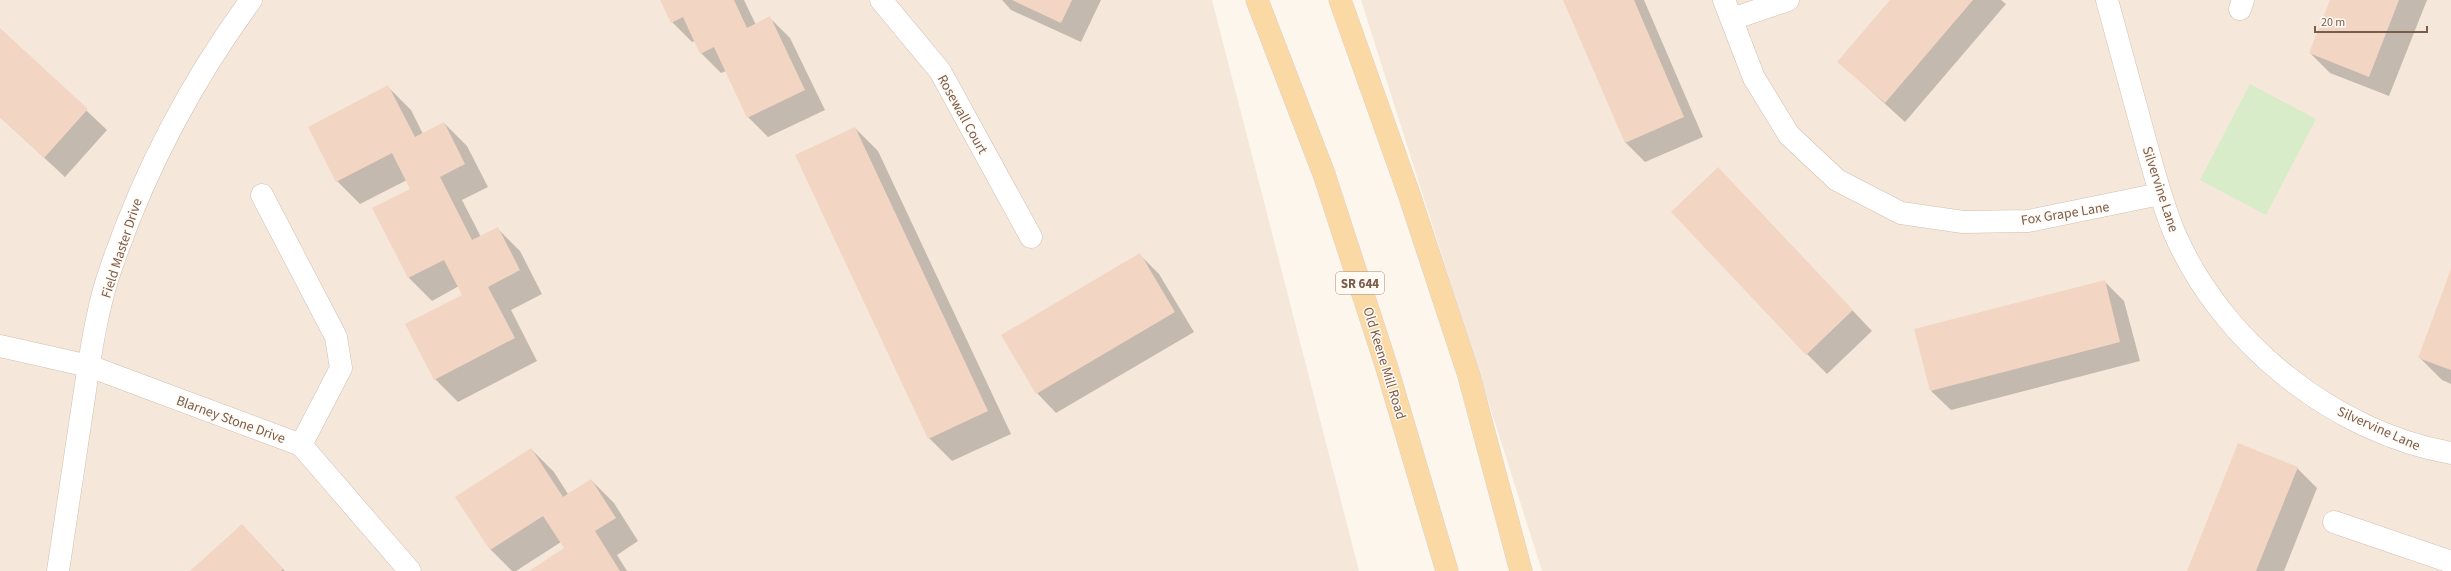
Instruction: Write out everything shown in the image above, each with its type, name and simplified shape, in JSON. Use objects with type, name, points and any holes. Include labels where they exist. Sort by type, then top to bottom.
[{"type":"main road","name":"Old Keene Mill Road","points":[[1257,0],[1324,174],[1386,365],[1447,571]]},
{"type":"main road","points":[[1340,0],[1409,194],[1469,376],[1521,571]]},
{"type":"street","name":"Field Master Drive","points":[[58,571],[89,366],[107,282],[139,192],[176,114],[217,46],[251,0]]},
{"type":"street","name":"Rosewall Court","points":[[881,0],[940,71],[1031,237]]},
{"type":"street","name":"Fox Grape Lane","points":[[1788,0],[1728,9],[1754,78],[1789,135],[1837,180],[1901,213],[1963,222],[2028,221],[2160,194]]},
{"type":"street","name":"Silvervine Lane","points":[[2107,0],[2160,194],[2174,233],[2195,274],[2226,316],[2257,350],[2292,380],[2335,409],[2383,432],[2427,449],[2451,453]]},
{"type":"street","points":[[262,195],[336,337],[341,368],[301,445]]},
{"type":"street","name":"Blarney Stone Drive","points":[[0,346],[89,366],[301,445],[410,571]]},
{"type":"street","points":[[2334,522],[2451,562]]},
{"type":"shaded area","points":[[0,0],[1212,0],[1359,571],[0,571]]},
{"type":"shaded area","points":[[1361,0],[2451,0],[2451,571],[1542,571]]},
{"type":"green space","points":[[2250,84],[2316,119],[2266,215],[2200,180]]},
{"type":"building","points":[[660,0],[734,0],[747,28],[770,16],[805,90],[747,118],[714,47],[700,54],[683,17],[671,23]]},
{"type":"building","points":[[1012,0],[1072,0],[1061,23]]},
{"type":"building","points":[[1563,0],[1634,0],[1684,117],[1625,143]]},
{"type":"building","points":[[1890,0],[1973,0],[1885,103],[1837,62]]},
{"type":"building","points":[[2330,0],[2399,0],[2369,77],[2309,53]]},
{"type":"building","points":[[0,28],[88,109],[44,158],[0,117]]},
{"type":"building","points":[[388,85],[415,137],[444,122],[465,164],[440,177],[472,240],[498,227],[520,270],[488,287],[515,338],[434,380],[405,324],[462,295],[444,260],[408,278],[372,208],[410,189],[392,153],[336,182],[308,127]]},
{"type":"building","points":[[855,127],[988,411],[928,439],[795,155]]},
{"type":"building","points":[[1718,167],[1853,310],[1806,355],[1671,212]]},
{"type":"building","points":[[1140,253],[1175,312],[1036,394],[1001,335]]},
{"type":"building","points":[[2451,269],[2451,370],[2418,358]]},
{"type":"building","points":[[2105,280],[2120,342],[1930,391],[1914,329]]},
{"type":"building","points":[[2238,443],[2298,467],[2256,571],[2187,571]]},
{"type":"building","points":[[531,448],[563,497],[591,479],[616,518],[595,531],[620,571],[529,571],[564,548],[543,516],[490,550],[455,497]]},
{"type":"building","points":[[242,524],[283,569],[281,571],[190,571]]}]
